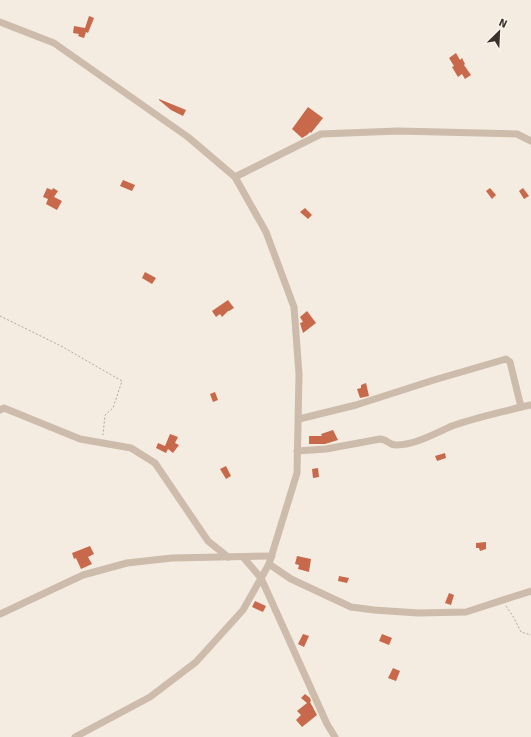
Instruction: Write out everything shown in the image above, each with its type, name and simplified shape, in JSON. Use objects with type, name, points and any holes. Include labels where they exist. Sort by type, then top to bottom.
[{"type":"street","points":[[0,22],[54,43],[188,137],[235,177],[266,232],[294,307],[299,374],[299,419],[296,479],[269,564],[243,610],[196,662],[150,697],[75,737]]},
{"type":"street","points":[[235,177],[321,134],[398,131],[517,134],[531,141]]},
{"type":"street","points":[[299,419],[363,402],[506,359],[510,362],[521,407]]},
{"type":"street","points":[[297,451],[380,439],[386,440],[397,446],[420,440],[453,426],[531,405]]},
{"type":"street","points":[[0,410],[4,408],[80,439],[131,448],[155,463],[208,541],[228,557]]},
{"type":"street","points":[[243,556],[261,578],[327,724],[335,737]]},
{"type":"street","points":[[0,614],[83,575],[127,563],[172,558],[272,556]]},
{"type":"street","points":[[269,564],[291,579],[351,607],[418,613],[466,612],[531,591]]},
{"type":"path","points":[[0,316],[61,346],[122,381],[113,408],[106,415],[103,428],[103,443]]},
{"type":"path","points":[[502,601],[514,618],[521,632],[531,635]]},
{"type":"building","points":[[89,16],[94,18],[88,33],[86,32],[84,38],[78,36],[79,34],[73,33],[74,26],[85,28]]},
{"type":"building","points":[[456,53],[460,60],[462,58],[465,64],[464,65],[471,75],[465,79],[462,74],[458,77],[452,67],[454,66],[449,58]]},
{"type":"building","points":[[159,99],[186,110],[183,116],[171,110]]},
{"type":"building","points":[[308,107],[323,118],[311,133],[310,132],[302,138],[292,129]]},
{"type":"building","points":[[123,180],[135,185],[132,191],[120,186]]},
{"type":"building","points":[[47,188],[52,190],[53,188],[58,191],[54,197],[62,201],[57,210],[46,204],[48,199],[43,197]]},
{"type":"building","points":[[490,188],[496,195],[492,199],[486,191]]},
{"type":"building","points":[[523,188],[529,196],[524,199],[519,191]]},
{"type":"building","points":[[305,208],[312,215],[308,219],[300,212]]},
{"type":"building","points":[[145,272],[156,278],[152,284],[142,278]]},
{"type":"building","points":[[228,300],[234,308],[222,317],[220,314],[216,317],[212,311]]},
{"type":"building","points":[[307,311],[316,323],[303,333],[300,323],[303,322],[300,317]]},
{"type":"building","points":[[366,383],[369,396],[360,398],[357,389],[361,388],[361,385]]},
{"type":"building","points":[[215,392],[218,400],[213,402],[210,394]]},
{"type":"building","points":[[333,430],[338,440],[325,444],[309,444],[309,436],[322,436],[321,434]]},
{"type":"building","points":[[170,434],[178,437],[175,443],[179,445],[173,453],[168,449],[166,453],[156,448],[158,443],[165,446]]},
{"type":"building","points":[[445,453],[446,458],[437,461],[435,456]]},
{"type":"building","points":[[226,466],[231,476],[226,479],[220,469]]},
{"type":"building","points":[[318,468],[319,477],[313,478],[312,469]]},
{"type":"building","points":[[486,542],[486,549],[480,551],[479,548],[476,548],[476,543]]},
{"type":"building","points":[[90,546],[94,554],[88,557],[92,564],[81,569],[72,553]]},
{"type":"building","points":[[297,556],[311,559],[309,572],[298,569],[299,565],[295,564]]},
{"type":"building","points":[[339,576],[349,578],[347,583],[338,581]]},
{"type":"building","points":[[449,593],[454,595],[451,605],[445,603]]},
{"type":"building","points":[[255,601],[266,606],[263,612],[252,607]]},
{"type":"building","points":[[303,634],[309,636],[304,647],[298,644]]},
{"type":"building","points":[[382,634],[392,638],[389,645],[379,641]]},
{"type":"building","points":[[393,668],[400,671],[396,681],[388,678]]},
{"type":"building","points":[[305,694],[310,698],[310,702],[317,715],[302,727],[296,720],[301,715],[297,711],[307,703],[301,698]]}]
